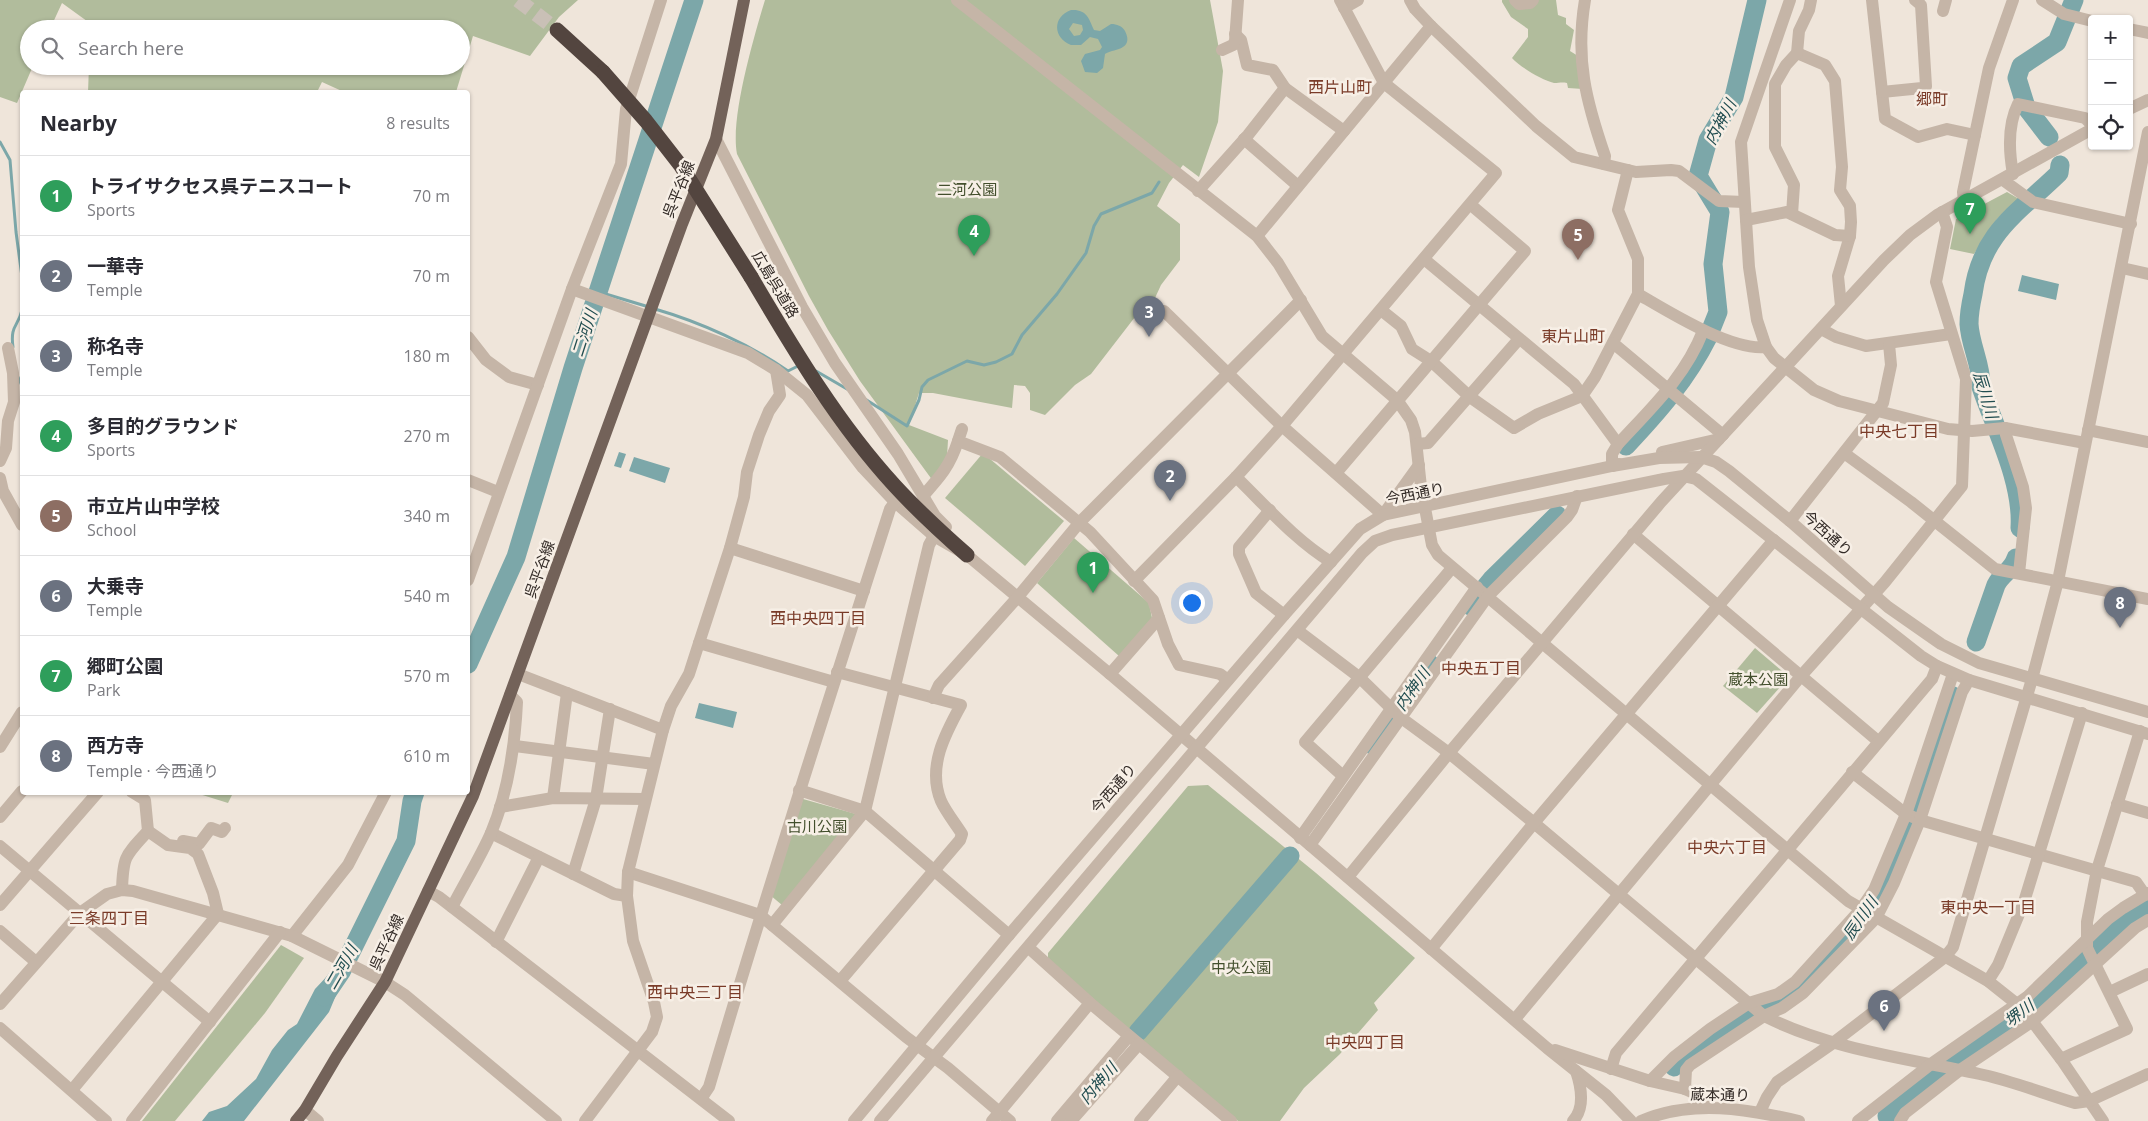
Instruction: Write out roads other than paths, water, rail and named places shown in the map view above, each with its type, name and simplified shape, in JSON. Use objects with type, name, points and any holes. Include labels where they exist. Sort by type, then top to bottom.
[{"type":"highway","name":"広島呉道路","points":[[557,30],[602,72],[646,121],[681,166],[796,353],[858,441],[895,486],[967,555]]},
{"type":"main road","name":"呉平谷線","points":[[296,1121],[305,1110],[337,1056],[428,891],[473,796],[518,674],[642,315],[716,138],[744,0]]},
{"type":"street","points":[[470,570],[621,164],[626,109],[661,0]]},
{"type":"street","points":[[957,0],[1257,236],[1278,263],[1322,336],[1397,400],[1411,420],[1417,444],[1418,464],[1432,545],[1438,555],[1543,641],[1848,901],[1988,981],[2025,1013],[2061,1059],[2103,1121]]},
{"type":"street","points":[[1222,50],[1233,45],[1238,0]]},
{"type":"street","points":[[1134,581],[1236,477],[1282,426],[1471,206],[1496,173],[1384,82],[1342,4],[1358,0]]},
{"type":"street","points":[[1410,0],[1415,9],[1536,126],[1574,157],[1636,172],[1680,171],[1719,201],[1744,202]]},
{"type":"street","points":[[1515,0],[1519,4],[1525,4],[1533,0]]},
{"type":"street","points":[[1585,0],[1581,58],[1583,78],[1590,110],[1605,156],[1604,164]]},
{"type":"street","points":[[1790,0],[1741,142],[1749,267],[1757,320],[1766,347],[1785,367],[1814,390],[1839,401],[1948,429],[1999,428],[2085,443]]},
{"type":"street","points":[[1792,214],[1794,185],[1775,147],[1775,84],[1786,65],[1796,53],[1800,30],[1809,10],[1811,0]]},
{"type":"street","points":[[1872,0],[1885,119],[1913,136],[1918,137],[1946,129],[1975,134]]},
{"type":"street","points":[[1882,92],[1926,86],[1922,5],[1915,0]]},
{"type":"street","points":[[1964,201],[1963,192],[1989,68],[2013,0]]},
{"type":"street","points":[[2042,0],[2068,15],[2088,20]]},
{"type":"street","points":[[1257,236],[1432,26]]},
{"type":"street","points":[[2133,30],[2148,33]]},
{"type":"street","points":[[1235,34],[1241,40],[1247,65],[1273,70],[1285,88],[1344,131]]},
{"type":"street","points":[[1796,53],[1825,65],[1835,81],[1842,167],[1840,190],[1850,206],[1850,236],[1838,276],[1841,306]]},
{"type":"street","points":[[1198,191],[1244,139],[1285,88]]},
{"type":"street","points":[[2133,107],[2148,100]]},
{"type":"street","points":[[2088,121],[2085,118],[2018,104],[2014,114],[2008,177],[2030,200],[2131,224]]},
{"type":"street","points":[[1348,877],[1449,753],[1684,476],[1858,287],[1910,236],[1942,212],[2088,131]]},
{"type":"street","points":[[1760,1112],[1767,1096],[1778,1082],[1834,1043],[1945,957],[1953,948],[2032,679],[2058,581],[2148,132]]},
{"type":"street","points":[[716,138],[802,307],[835,363],[898,454],[935,516],[1017,598]]},
{"type":"street","points":[[1244,139],[1298,186]]},
{"type":"street","points":[[1381,310],[1401,326],[1412,349],[1431,360],[1470,397],[1514,428],[1538,414],[1582,396],[1595,378],[1638,294],[1638,259],[1618,210],[1628,170]]},
{"type":"street","points":[[1336,473],[1525,251],[1471,206]]},
{"type":"street","points":[[1746,220],[1787,212],[1835,235],[1850,236]]},
{"type":"street","points":[[1515,1019],[1801,676],[1935,522],[1962,486],[1966,379],[1936,282],[1947,227],[1942,212]]},
{"type":"street","points":[[1424,260],[1574,384],[1618,444]]},
{"type":"street","points":[[2122,268],[2148,274]]},
{"type":"street","points":[[575,290],[748,353],[776,370],[807,395],[863,468],[895,502],[934,536],[967,555],[1110,674],[1431,949],[1606,1095],[1631,1121]]},
{"type":"street","points":[[1638,294],[1703,331],[1756,348],[1766,347]]},
{"type":"street","points":[[933,698],[939,685],[1017,598],[1080,522],[1301,300]]},
{"type":"street","points":[[1164,311],[1282,426],[1383,516],[1418,464]]},
{"type":"street","points":[[1822,328],[1836,337],[1866,346],[1951,334]]},
{"type":"street","points":[[1703,331],[1695,352],[1672,392],[1618,444],[1612,454],[1612,466],[1721,437]]},
{"type":"street","points":[[1417,444],[1428,443],[1519,339]]},
{"type":"street","points":[[470,340],[486,360],[509,377],[538,385]]},
{"type":"street","points":[[1613,343],[1672,392],[1721,437]]},
{"type":"street","points":[[1790,521],[1883,403],[1891,365],[1889,344]]},
{"type":"street","points":[[1,454],[8,438],[8,421],[18,403],[8,348]]},
{"type":"street","points":[[584,1121],[638,1052],[652,1032],[657,1017],[654,1002],[633,941],[627,896],[628,872],[663,730],[671,706],[689,674],[730,548],[744,497],[747,472],[756,444],[769,411],[780,395],[776,370]]},
{"type":"street","points":[[1999,428],[2006,435],[2023,487],[2026,508],[2020,573]]},
{"type":"street","points":[[923,496],[944,473],[951,462],[962,429]]},
{"type":"street","points":[[2088,430],[2148,442]]},
{"type":"street","points":[[958,441],[1000,457],[1080,522],[1153,600],[1168,644],[1179,665],[1220,674],[1228,680]]},
{"type":"street","points":[[1844,453],[1995,569],[2148,599]]},
{"type":"street","name":"今西通り","points":[[854,1121],[1160,758],[1182,736],[1331,562],[1360,529],[1383,516],[1612,466],[1659,458],[1701,457],[1716,462],[1729,471],[1874,594],[1941,644],[1979,662],[2032,679],[2147,707]]},
{"type":"street","points":[[880,1121],[1029,948],[1362,553],[1376,542],[1392,535],[1429,526],[1684,476],[1696,479],[1714,491],[1921,656],[1937,666],[1969,680],[2144,732],[2117,804],[2097,870],[2087,922],[2090,953],[2127,1029],[2061,1059]]},
{"type":"street","points":[[1236,477],[1319,555],[1331,562]]},
{"type":"street","points":[[0,478],[3,491],[20,521]]},
{"type":"street","points":[[470,481],[498,492]]},
{"type":"street","points":[[1305,841],[1482,592],[1567,517],[1572,510],[1577,496]]},
{"type":"street","points":[[701,1098],[708,1087],[760,915],[836,677],[890,509],[895,502]]},
{"type":"street","points":[[1270,510],[1239,547],[1239,554],[1256,593],[1284,616]]},
{"type":"street","points":[[1634,534],[1878,741]]},
{"type":"street","points":[[772,925],[865,811],[929,545],[934,536]]},
{"type":"street","points":[[1431,949],[1534,823],[1774,540]]},
{"type":"street","points":[[730,548],[864,591]]},
{"type":"street","points":[[1343,776],[1305,742],[1452,568]]},
{"type":"street","points":[[1110,674],[1159,618]]},
{"type":"street","points":[[1297,630],[1359,677],[1396,713],[1449,753],[1764,1016],[1785,1026],[1834,1043],[1986,1075],[2076,1103],[2089,1101],[2148,1074]]},
{"type":"street","points":[[699,643],[836,677],[894,687],[961,705],[946,732],[938,754],[936,782],[941,801],[962,834],[960,840],[840,981]]},
{"type":"street","points":[[1611,1069],[1616,1053],[1932,679],[1937,666]]},
{"type":"street","points":[[518,674],[663,730]]},
{"type":"street","points":[[1650,1081],[1674,1057],[1749,1003],[1778,994],[1795,982],[1861,908],[1874,890],[1906,814],[1953,674]]},
{"type":"street","points":[[1685,1089],[1686,1070],[1690,1065],[1764,1016],[1782,1008],[1803,993],[1876,918],[1894,883],[1920,820],[1962,692],[1969,680]]},
{"type":"street","points":[[553,798],[567,693]]},
{"type":"street","points":[[452,907],[491,833],[500,807],[514,746],[517,702],[510,695]]},
{"type":"street","points":[[574,874],[596,799],[610,709]]},
{"type":"street","points":[[1305,841],[1343,776],[1396,713]]},
{"type":"street","points":[[1988,981],[1998,965],[2024,902],[2082,713]]},
{"type":"street","points":[[0,747],[20,715]]},
{"type":"street","points":[[514,746],[654,764]]},
{"type":"street","points":[[1852,772],[1906,814],[1920,820],[2136,882],[2146,894],[2108,919],[2090,953],[2025,1013],[1905,1113],[1900,1121]]},
{"type":"street","points":[[800,790],[865,811],[935,869],[1009,935]]},
{"type":"street","points":[[0,817],[20,793]]},
{"type":"street","points":[[0,905],[95,795]]},
{"type":"street","points":[[137,795],[145,800],[150,833],[168,845],[190,848],[198,854],[213,894],[218,914]]},
{"type":"street","points":[[132,1121],[210,1022],[348,865],[384,795]]},
{"type":"street","points":[[500,807],[553,798],[645,799]]},
{"type":"street","points":[[2117,804],[2148,813]]},
{"type":"street","points":[[122,890],[123,863],[130,851],[150,833],[156,830],[169,838],[199,844],[211,828],[222,832],[225,828]]},
{"type":"street","points":[[491,833],[614,894],[627,896]]},
{"type":"street","points":[[0,846],[210,1022]]},
{"type":"street","points":[[496,942],[540,857]]},
{"type":"street","points":[[628,872],[760,915],[917,1046],[948,1068],[995,1117],[1010,1121]]},
{"type":"street","points":[[0,1004],[80,913],[107,894],[122,890],[133,891],[286,934],[380,979],[405,995],[556,1121]]},
{"type":"street","points":[[428,891],[452,907],[729,1121]]},
{"type":"street","points":[[72,1090],[218,914]]},
{"type":"street","points":[[2025,1013],[2027,997],[2090,953],[2148,920]]},
{"type":"street","points":[[0,931],[36,962]]},
{"type":"street","points":[[1029,948],[1090,1003],[1231,1121]]},
{"type":"street","points":[[2110,992],[2148,974]]},
{"type":"street","points":[[995,1117],[1090,1003]]},
{"type":"street","points":[[1858,1121],[1934,1065],[2025,1013]]},
{"type":"street","points":[[0,1028],[106,1121]]},
{"type":"street","points":[[1057,1121],[1134,1040]]},
{"type":"street","points":[[1071,1121],[1134,1040]]},
{"type":"street","points":[[1548,1048],[1650,1081],[1685,1089],[1694,1093],[1709,1107]]},
{"type":"street","points":[[1573,1121],[1576,1117],[1581,1098],[1580,1082],[1576,1071]]},
{"type":"street","points":[[1140,1121],[1178,1076]]},
{"type":"street","name":"蔵本通り","points":[[1641,1121],[1662,1112],[1709,1107],[1760,1112],[1800,1121]]},
{"type":"street","points":[[305,1110],[318,1121]]},
{"type":"water","points":[[1071,10],[1081,11],[1087,15],[1094,30],[1100,31],[1111,24],[1119,26],[1125,31],[1127,42],[1125,46],[1105,54],[1103,68],[1097,73],[1085,72],[1081,61],[1085,54],[1100,50],[1102,47],[1098,39],[1090,37],[1081,45],[1071,45],[1065,42],[1058,33],[1057,28],[1060,17]],"holes":[[[1073,23],[1082,25],[1083,30],[1080,35],[1074,36],[1069,29]]]},
{"type":"water","points":[[2022,275],[2059,284],[2056,300],[2018,291]]},
{"type":"water","points":[[619,452],[626,454],[621,468],[614,466]]},
{"type":"water","points":[[634,457],[670,468],[665,483],[629,471]]},
{"type":"water","points":[[699,703],[737,712],[733,728],[695,718]]},
{"type":"water","points":[[331,972],[342,981],[329,1012],[244,1121],[202,1121],[209,1112],[227,1106],[256,1079],[272,1050],[288,1030],[297,1024],[315,989]]},
{"type":"waterway","name":"二河川","points":[[470,660],[516,557],[573,368],[694,0]]},
{"type":"waterway","name":"内神川","points":[[1712,327],[1718,312],[1713,264],[1720,212],[1698,176],[1708,140],[1734,97],[1757,0]]},
{"type":"waterway","name":"辰川川","points":[[2049,137],[2026,107],[2017,78],[2021,66],[2057,42],[2074,0]]},
{"type":"waterway","points":[[0,142],[10,160],[20,262]]},
{"type":"waterway","name":"辰川川","points":[[2020,528],[2020,511],[2013,475],[1981,387],[1980,371],[1970,332],[1970,312],[1977,273],[1993,239],[2016,213],[2059,173],[2060,165]]},
{"type":"waterway","points":[[865,399],[907,426],[919,400],[922,387],[928,380],[967,361],[984,365],[996,362],[1012,354],[1022,335],[1057,294],[1086,253],[1094,226],[1101,214],[1152,193],[1159,182]]},
{"type":"waterway","points":[[599,292],[649,307]]},
{"type":"waterway","points":[[655,309],[724,335],[758,352],[788,371],[800,365]]},
{"type":"waterway","points":[[13,347],[13,330],[20,316]]},
{"type":"waterway","name":"内神川","points":[[1626,446],[1681,381],[1708,337]]},
{"type":"waterway","points":[[816,371],[847,389]]},
{"type":"waterway","points":[[18,377],[20,382]]},
{"type":"waterway","name":"内神川","points":[[1470,606],[1492,579],[1557,515]]},
{"type":"waterway","name":"辰川川","points":[[1976,642],[1996,585],[2012,566],[2016,558]]},
{"type":"waterway","name":"内神川","points":[[1372,745],[1430,664]]},
{"type":"waterway","name":"辰川川","points":[[1674,1067],[1692,1052],[1746,1019],[1783,1002],[1842,944],[1880,889],[1908,827],[1945,724],[1953,696]]},
{"type":"waterway","name":"二河川","points":[[324,997],[341,972],[406,841],[414,795]]},
{"type":"waterway","name":"内神川","points":[[1138,1032],[1290,856]]},
{"type":"waterway","name":"堺川","points":[[1887,1116],[1937,1073],[1981,1039],[2017,1017],[2097,943],[2148,906]]},
{"type":"tunnel","points":[[518,0],[557,30]]},
{"type":"place","name":"郷町公園","points":[[1970,234]]},
{"type":"place","name":"多目的グラウンド","points":[[974,256]]},
{"type":"place","name":"市立片山中学校","points":[[1578,260]]},
{"type":"place","name":"称名寺","points":[[1149,337]]},
{"type":"place","name":"一華寺","points":[[1170,501]]},
{"type":"place","name":"トライサクセス呉テニスコート","points":[[1093,593]]},
{"type":"place","name":"西方寺","points":[[2120,628]]},
{"type":"place","name":"大乗寺","points":[[1884,1031]]},
{"type":"district","name":"西片山町","points":[[1340,87]]},
{"type":"district","name":"郷町","points":[[1932,99]]},
{"type":"district","name":"東片山町","points":[[1573,336]]},
{"type":"district","name":"中央七丁目","points":[[1899,431]]},
{"type":"district","name":"西中央四丁目","points":[[818,618]]},
{"type":"district","name":"中央五丁目","points":[[1481,668]]},
{"type":"district","name":"中央六丁目","points":[[1727,847]]},
{"type":"district","name":"東中央一丁目","points":[[1988,907]]},
{"type":"district","name":"三条四丁目","points":[[109,918]]},
{"type":"district","name":"西中央三丁目","points":[[695,992]]},
{"type":"district","name":"中央四丁目","points":[[1365,1042]]},
{"type":"park label","name":"二河公園","points":[[967,189]]},
{"type":"park label","name":"蔵本公園","points":[[1758,679]]},
{"type":"park label","name":"古川公園","points":[[817,826]]},
{"type":"park label","name":"中央公園","points":[[1241,967]]}]
